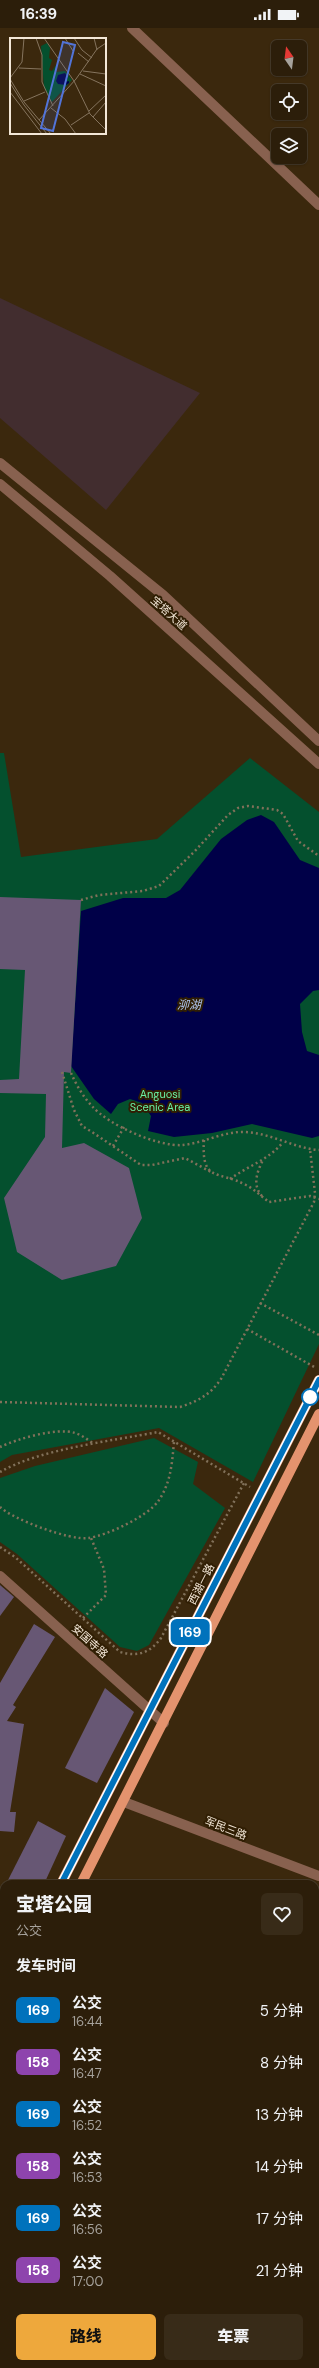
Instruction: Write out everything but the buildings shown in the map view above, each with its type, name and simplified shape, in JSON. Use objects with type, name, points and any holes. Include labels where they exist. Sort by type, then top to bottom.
[{"type":"main road","name":"西湖一路","points":[[63,1880],[319,1380]]},
{"type":"main road","points":[[83,1880],[164,1723],[319,1414]]},
{"type":"street","points":[[132,28],[319,205]]},
{"type":"street","name":"宝塔大道","points":[[0,463],[163,595],[319,741]]},
{"type":"street","name":"宝塔大道","points":[[0,484],[110,576],[319,764]]},
{"type":"street","name":"安国寺路","points":[[0,1576],[164,1723]]},
{"type":"street","name":"军民三路","points":[[124,1802],[319,1876]]},
{"type":"path","points":[[81,900],[99,895],[143,891],[159,886],[194,852],[228,815],[238,808],[248,806],[277,810],[283,814],[298,841],[319,856]]},
{"type":"path","points":[[62,1072],[74,1110],[82,1126],[141,1165],[152,1165],[185,1158],[220,1177],[230,1179],[247,1186],[269,1202],[298,1197],[319,1199]]},
{"type":"path","points":[[71,1073],[92,1107],[124,1127],[160,1144],[183,1145],[243,1132],[264,1134],[283,1142],[319,1150]]},
{"type":"path","points":[[113,1146],[124,1127]]},
{"type":"path","points":[[204,1140],[202,1155],[210,1172]]},
{"type":"path","points":[[230,1179],[275,1152],[283,1142]]},
{"type":"path","points":[[0,1402],[180,1407],[197,1402],[212,1392],[221,1379],[315,1198],[310,1149]]},
{"type":"path","points":[[263,1159],[257,1173],[256,1185],[264,1198]]},
{"type":"path","points":[[260,1303],[319,1335]]},
{"type":"path","points":[[247,1329],[319,1369]]},
{"type":"path","points":[[1,1446],[24,1437],[49,1433],[74,1432],[94,1444]]},
{"type":"path","points":[[0,1472],[18,1462],[94,1444],[158,1432],[261,1494]]},
{"type":"path","points":[[0,1507],[4,1512],[42,1528],[67,1535],[91,1538],[145,1515],[159,1502],[171,1474],[174,1442]]},
{"type":"path","points":[[0,1547],[16,1557],[120,1652],[132,1655],[142,1654],[154,1648],[161,1638],[244,1484]]},
{"type":"path","points":[[83,1618],[106,1595],[104,1568],[91,1538]]},
{"type":"shaded area","points":[[0,298],[200,393],[106,510],[0,418]]},
{"type":"green space","name":"Anguosi Scenic Area","points":[[0,753],[4,753],[21,857],[157,839],[250,758],[319,812],[319,1344],[253,1482],[159,1428],[12,1455],[0,1462]]},
{"type":"green space","points":[[154,1438],[198,1462],[193,1484],[225,1508],[149,1645],[137,1651],[120,1647],[17,1554],[0,1542],[0,1478],[35,1466]]},
{"type":"water","name":"泖湖","points":[[261,815],[274,822],[300,860],[319,868],[319,990],[313,991],[300,1004],[302,1032],[307,1051],[319,1055],[319,1136],[312,1138],[252,1124],[212,1133],[174,1137],[148,1131],[151,1116],[142,1103],[130,1099],[118,1104],[111,1114],[94,1099],[71,1066],[81,911],[123,898],[166,898],[180,890],[221,839],[247,820]]},
{"type":"bus line","name":"169","points":[[63,1880],[319,1380]]}]
